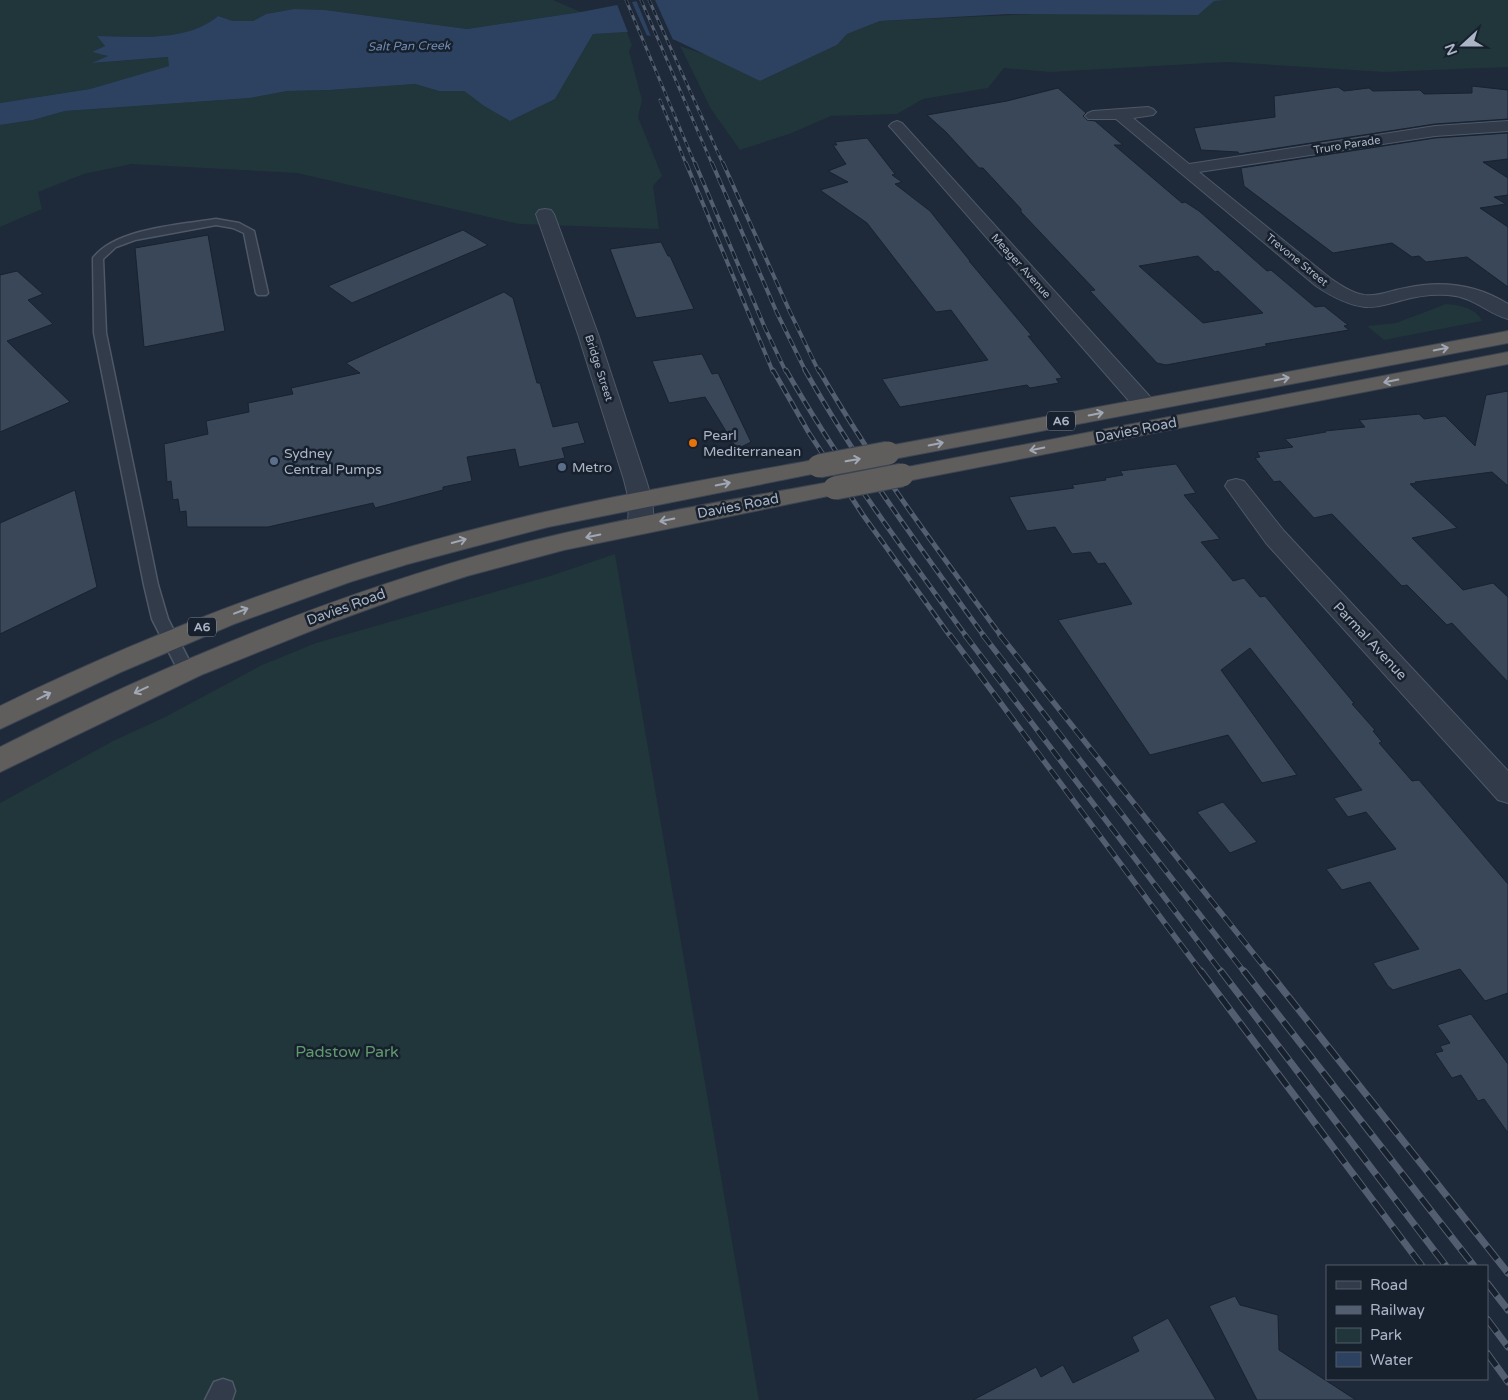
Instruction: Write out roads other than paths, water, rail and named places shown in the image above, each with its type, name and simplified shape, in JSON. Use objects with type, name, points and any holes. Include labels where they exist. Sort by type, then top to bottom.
[{"type":"highway","name":"Davies Road","points":[[0,718],[77,680],[246,609],[370,566],[502,530],[641,500],[1508,337]]},
{"type":"highway","name":"Davies Road","points":[[0,760],[112,704],[186,670],[309,620],[434,577],[528,551],[640,526],[1508,358]]},
{"type":"highway","points":[[1145,405],[1205,417]]},
{"type":"street","points":[[1093,116],[1148,112]]},
{"type":"street","name":"Trevone Street","points":[[1119,114],[1323,282],[1341,293],[1373,301],[1431,289],[1453,289],[1475,294],[1508,313]]},
{"type":"street","name":"Meager Avenue","points":[[897,126],[1145,405]]},
{"type":"street","name":"Truro Parade","points":[[1187,169],[1435,131],[1508,126]]},
{"type":"street","name":"Bridge Street","points":[[545,214],[588,334],[641,500],[640,526]]},
{"type":"street","name":"Parmal Avenue","points":[[1236,486],[1275,537],[1508,791]]},
{"type":"lane","points":[[186,670],[160,619],[151,585],[100,333],[98,258],[112,246],[132,237],[216,222],[235,225],[249,231],[262,293]]},
{"type":"water","name":"Salt Pan Creek","points":[[643,0],[1226,0],[1214,1],[1198,15],[1008,14],[880,21],[847,34],[837,45],[760,81],[675,40],[627,32],[593,34],[555,99],[510,121],[484,106],[464,91],[439,91],[415,84],[287,91],[250,98],[65,111],[33,120],[0,125],[0,103],[90,89],[169,66],[168,57],[92,63],[108,56],[92,52],[105,46],[97,36],[144,37],[176,34],[191,31],[205,25],[218,16],[233,21],[253,21],[266,14],[294,9],[325,10],[467,29],[581,12]]},
{"type":"railway","points":[[626,0],[695,164]]},
{"type":"railway","points":[[641,0],[712,164]]},
{"type":"railway","points":[[649,0],[723,164]]},
{"type":"railway","points":[[660,100],[686,164]]},
{"type":"railway","points":[[686,163],[773,372]]},
{"type":"railway","points":[[695,163],[765,328],[786,372]]},
{"type":"railway","points":[[712,163],[777,313],[805,370]]},
{"type":"railway","points":[[723,163],[819,372]]},
{"type":"railway","points":[[773,370],[809,433],[863,515],[950,636]]},
{"type":"railway","points":[[786,370],[806,405],[850,472],[966,636]]},
{"type":"railway","points":[[805,370],[868,473],[984,636]]},
{"type":"railway","points":[[819,370],[883,473],[1001,636]]},
{"type":"railway","points":[[950,635],[1202,973]]},
{"type":"railway","points":[[965,635],[1222,973]]},
{"type":"railway","points":[[983,635],[1245,973]]},
{"type":"railway","points":[[1000,635],[1269,973]]},
{"type":"railway","points":[[1201,971],[1421,1265]]},
{"type":"railway","points":[[1221,971],[1445,1265]]},
{"type":"railway","points":[[1244,971],[1473,1265]]},
{"type":"railway","points":[[1268,971],[1508,1273]]},
{"type":"railway","points":[[1488,1284],[1508,1310]]},
{"type":"railway","points":[[1488,1320],[1508,1347]]},
{"type":"railway","points":[[1488,1354],[1508,1382]]},
{"type":"place","name":"Pearl Mediterranean","points":[[693,443]]},
{"type":"place","name":"Sydney Central Pumps","points":[[274,461]]},
{"type":"place","name":"Metro","points":[[562,467]]},
{"type":"park label","name":"Padstow Park","points":[[347,1052]]}]
